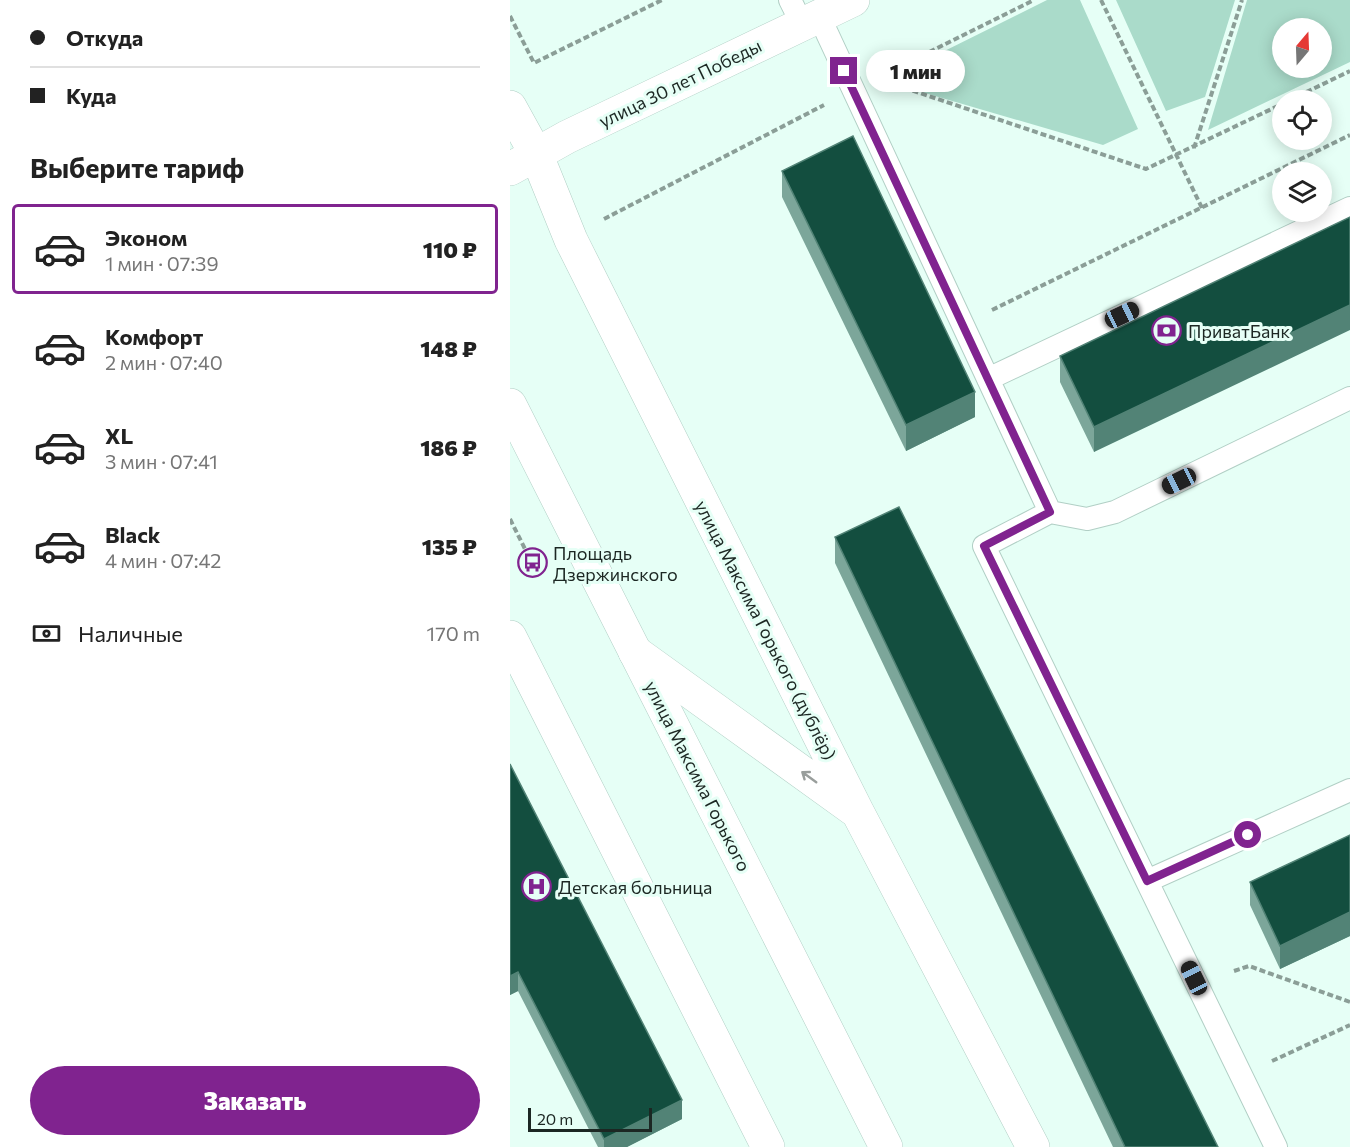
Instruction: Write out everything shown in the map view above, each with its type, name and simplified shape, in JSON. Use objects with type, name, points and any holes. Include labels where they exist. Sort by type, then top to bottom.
[{"type":"street","name":"улица 30 лет Победы","points":[[523,162],[804,14],[852,0]]},
{"type":"street","name":"улица Максима Горького (дублёр)","points":[[510,107],[523,162],[571,240],[857,812],[1033,1147]]},
{"type":"street","name":"улица Максима Горького","points":[[510,405],[886,1147]]},
{"type":"street","points":[[510,637],[768,1147]]},
{"type":"street","points":[[635,652],[857,812]]},
{"type":"lane","points":[[804,14],[853,90],[1050,512]]},
{"type":"lane","points":[[988,379],[1350,208]]},
{"type":"lane","points":[[1276,1147],[984,546],[1050,512],[1087,519],[1114,512],[1350,398]]},
{"type":"lane","points":[[1147,881],[1350,790]]},
{"type":"path","points":[[510,16],[534,63],[662,0]]},
{"type":"path","points":[[1034,0],[875,78],[1146,169],[1272,109]]},
{"type":"path","points":[[1101,0],[1175,157],[1202,208]]},
{"type":"path","points":[[1194,148],[1242,0]]},
{"type":"path","points":[[1311,90],[1350,71]]},
{"type":"path","points":[[602,220],[853,90]]},
{"type":"path","points":[[962,324],[1350,135]]},
{"type":"path","points":[[510,519],[532,563]]},
{"type":"path","points":[[510,536],[517,533]]},
{"type":"path","points":[[1234,971],[1249,966],[1350,1002]]},
{"type":"path","points":[[1242,1076],[1350,1025]]},
{"type":"green space","points":[[1047,0],[1080,0],[1138,129],[1103,145],[884,81]]},
{"type":"green space","points":[[1116,0],[1235,0],[1205,97],[1166,111]]},
{"type":"green space","points":[[1247,0],[1350,0],[1350,62],[1332,71],[1332,18],[1272,18],[1272,78],[1317,78],[1292,90],[1272,90],[1272,99],[1208,130]]},
{"type":"building","points":[[853,136],[975,392],[906,425],[782,171]]},
{"type":"building","points":[[1350,217],[1350,305],[1094,427],[1060,356]]},
{"type":"building","points":[[899,507],[1218,1147],[1125,1147],[835,537]]},
{"type":"building","name":"Детская больница","points":[[510,764],[682,1100],[604,1139],[518,972],[510,976]]},
{"type":"building","points":[[1350,835],[1350,912],[1280,946],[1250,882]]},
{"type":"place","name":"ПриватБанк","points":[[1167,331]]},
{"type":"place","name":"Площадь Дзержинского","points":[[532,563]]},
{"type":"place","name":"Детская больница","points":[[537,887]]},
{"type":"route","points":[[844,71],[1050,512],[984,546],[1147,881],[1248,835]]}]
